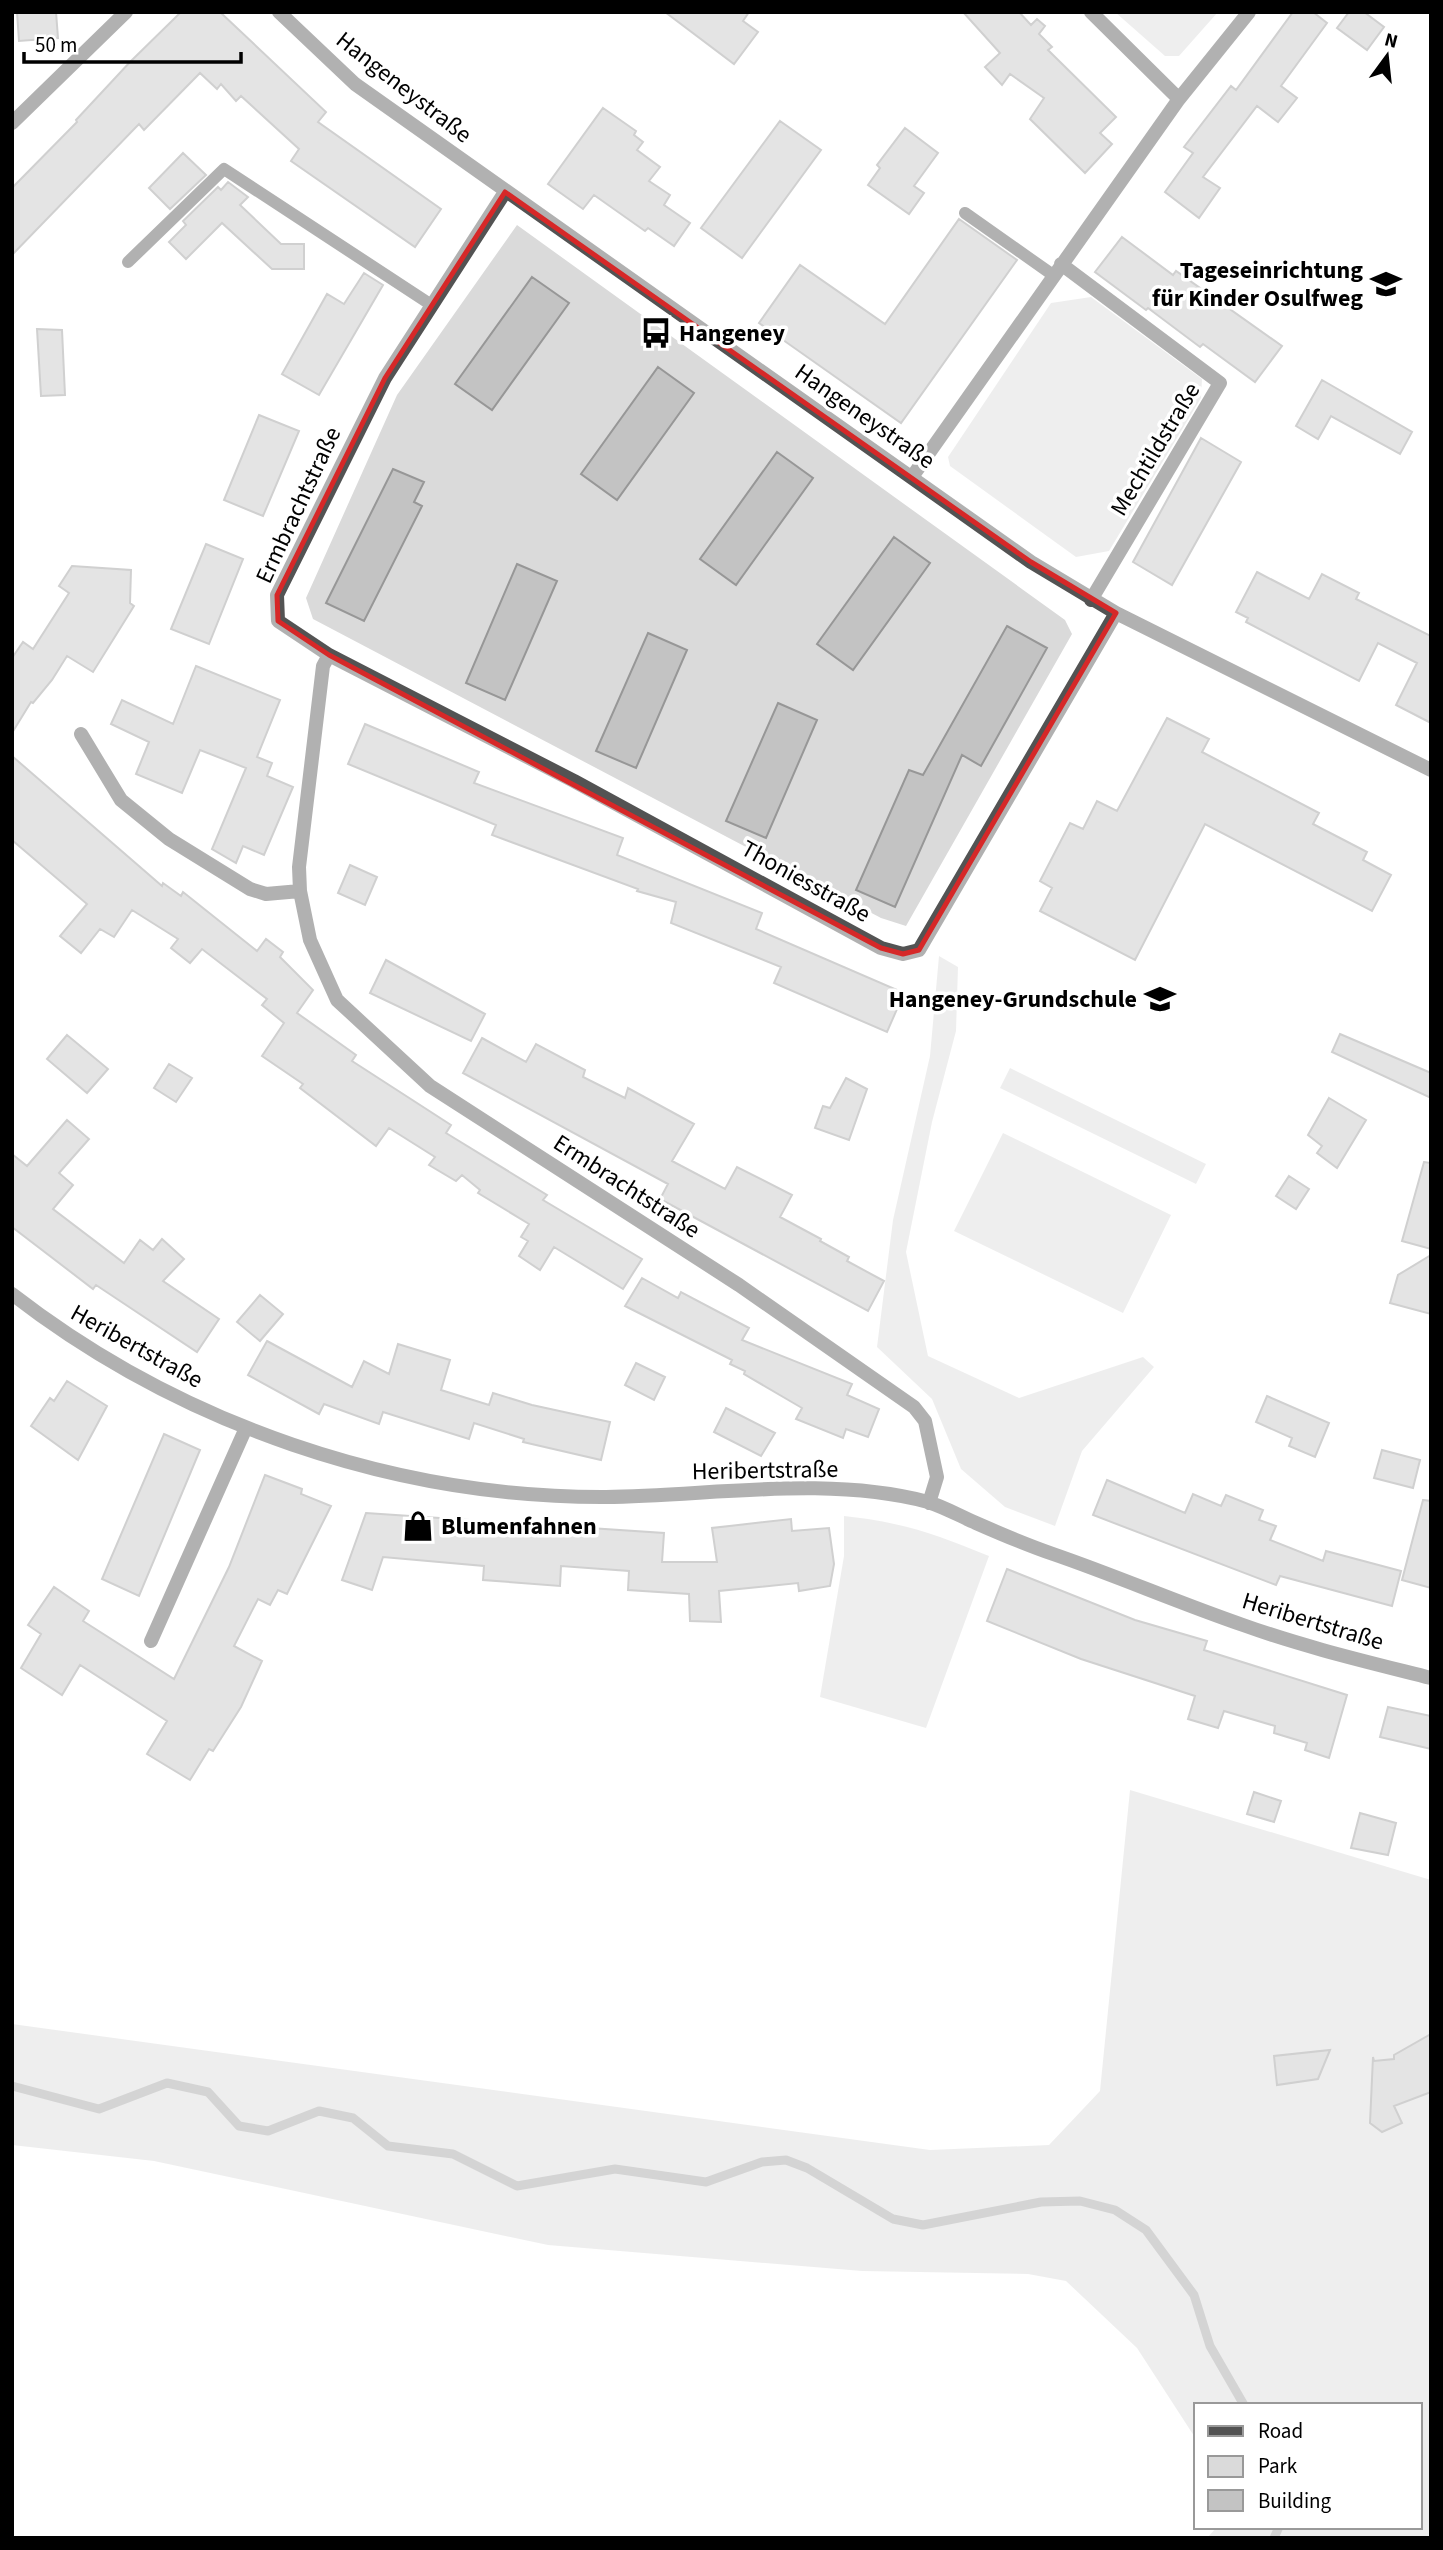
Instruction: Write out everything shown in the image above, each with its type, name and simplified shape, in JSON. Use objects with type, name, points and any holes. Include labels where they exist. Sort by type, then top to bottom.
[{"type":"street","points":[[12,123],[126,12]]},
{"type":"street","name":"Hangeneystraße","points":[[279,12],[355,84],[505,192],[1091,600],[1431,770]]},
{"type":"street","points":[[1091,12],[1179,99]]},
{"type":"street","points":[[912,477],[1179,99],[1249,12]]},
{"type":"street","name":"Ermbrachtstraße","points":[[505,192],[430,304],[385,378],[277,595],[278,621],[329,655],[323,666],[304,818],[300,891],[310,940],[337,1000],[430,1086],[739,1285],[914,1407],[925,1421],[937,1477],[929,1503]]},
{"type":"street","name":"Mechtildstraße","points":[[1057,270],[1220,383],[1091,600]]},
{"type":"street","name":"Thoniesstraße","points":[[329,655],[563,775],[881,948],[903,954],[919,950],[1116,613]]},
{"type":"street","points":[[80,734],[121,800],[169,839],[250,890],[266,894],[300,891]]},
{"type":"street","name":"Heribertstraße","points":[[12,1294],[53,1326],[132,1373],[245,1430],[370,1467],[452,1485],[521,1494],[682,1495],[818,1488],[929,1503],[1005,1536],[1246,1626],[1431,1678]]},
{"type":"street","points":[[151,1641],[245,1430]]},
{"type":"lane","points":[[128,262],[224,169],[430,304]]},
{"type":"lane","points":[[965,213],[1057,270]]},
{"type":"highlighted area","points":[[505,192],[1031,562],[1116,613],[919,950],[903,954],[881,948],[329,655],[278,621],[277,595],[385,378]]},
{"type":"green space","points":[[1115,12],[1218,12],[1179,56],[1165,56]]},
{"type":"green space","points":[[517,225],[1065,620],[1072,634],[906,926],[881,918],[313,619],[306,598],[397,395]]},
{"type":"green space","points":[[1091,297],[1202,379],[1201,398],[1109,551],[1076,557],[950,466],[948,457],[1051,303]]},
{"type":"green space","points":[[939,956],[958,967],[956,1031],[932,1122],[906,1252],[928,1356],[1019,1398],[1143,1357],[1154,1367],[1082,1451],[1055,1526],[1005,1507],[961,1469],[932,1399],[877,1347],[893,1220],[930,1056]]},
{"type":"green space","points":[[1010,1068],[1206,1164],[1196,1184],[1000,1088]]},
{"type":"green space","points":[[1003,1133],[1171,1215],[1123,1313],[954,1231]]},
{"type":"green space","points":[[844,1516],[918,1530],[989,1556],[926,1728],[820,1697],[844,1556]]},
{"type":"green space","points":[[1130,1790],[1431,1880],[1431,2538],[1207,2538],[1215,2529],[1422,2529],[1422,2403],[1194,2403],[1194,2436],[1137,2348],[1066,2281],[1028,2274],[862,2271],[548,2245],[154,2161],[12,2145],[12,2024],[930,2150],[1049,2145],[1100,2091]]},
{"type":"building","points":[[17,12],[56,12],[58,38],[19,41]]},
{"type":"building","points":[[181,12],[220,12],[326,112],[318,122],[441,209],[415,247],[291,161],[299,149],[241,96],[236,101],[221,84],[217,89],[200,73],[144,130],[139,124],[12,255],[12,188],[77,122],[130,62]]},
{"type":"building","points":[[665,12],[749,12],[743,21],[758,32],[734,64]]},
{"type":"building","points":[[963,12],[1019,12],[1031,25],[1037,19],[1045,26],[1039,34],[1052,47],[1048,50],[1116,117],[1100,133],[1112,144],[1085,173],[1030,119],[1044,98],[1010,74],[1002,85],[985,67],[1000,53]]},
{"type":"building","points":[[1293,12],[1313,12],[1327,23],[1281,86],[1297,98],[1278,122],[1257,106],[1203,177],[1220,188],[1199,218],[1165,192],[1193,153],[1184,147],[1231,86],[1236,90]]},
{"type":"building","points":[[1349,12],[1364,12],[1384,27],[1367,50],[1337,28]]},
{"type":"building","points":[[603,108],[636,131],[634,135],[643,142],[637,150],[660,167],[649,181],[670,195],[664,205],[690,223],[674,246],[648,228],[645,231],[594,195],[583,209],[548,184]]},
{"type":"building","points":[[780,121],[821,150],[742,258],[701,228]]},
{"type":"building","points":[[905,128],[938,153],[914,186],[924,193],[909,214],[868,185],[880,168],[877,165]]},
{"type":"building","points":[[183,153],[206,175],[170,209],[149,188]]},
{"type":"building","points":[[228,182],[248,197],[240,205],[281,244],[304,244],[304,269],[272,269],[222,223],[186,259],[169,242],[186,225],[183,221],[218,187],[221,190]]},
{"type":"building","points":[[959,219],[1017,260],[901,423],[759,323],[800,265],[885,324]]},
{"type":"building","points":[[1122,237],[1173,275],[1176,271],[1282,346],[1255,382],[1203,344],[1200,347],[1148,308],[1146,310],[1095,272]]},
{"type":"building","points":[[364,273],[383,285],[319,395],[282,374],[327,294],[344,304]]},
{"type":"building","points":[[532,277],[569,303],[492,410],[455,384]]},
{"type":"building","points":[[37,329],[62,330],[65,395],[41,396]]},
{"type":"building","points":[[658,367],[694,393],[617,500],[581,474]]},
{"type":"building","points":[[1322,380],[1412,432],[1400,454],[1331,416],[1318,439],[1296,426]]},
{"type":"building","points":[[259,415],[299,431],[263,516],[224,500]]},
{"type":"building","points":[[1201,438],[1241,462],[1172,585],[1133,562]]},
{"type":"building","points":[[777,452],[813,478],[736,585],[700,559]]},
{"type":"building","points":[[393,469],[424,482],[414,502],[422,506],[364,621],[326,603]]},
{"type":"building","points":[[894,537],[930,563],[853,670],[817,644]]},
{"type":"building","points":[[206,544],[243,559],[209,644],[171,629]]},
{"type":"building","points":[[517,564],[557,581],[505,700],[466,683]]},
{"type":"building","points":[[72,566],[131,570],[130,603],[134,606],[93,672],[67,656],[52,680],[33,703],[31,702],[12,733],[12,658],[23,642],[33,649],[69,593],[59,586]]},
{"type":"building","points":[[1257,572],[1309,599],[1322,574],[1359,593],[1356,599],[1431,636],[1431,723],[1396,705],[1417,663],[1378,643],[1359,681],[1246,622],[1248,618],[1236,612]]},
{"type":"building","points":[[1007,626],[1047,648],[981,766],[962,755],[895,907],[856,890],[909,770],[923,775]]},
{"type":"building","points":[[648,633],[687,650],[636,768],[596,751]]},
{"type":"building","points":[[196,666],[280,700],[257,757],[272,763],[267,776],[293,787],[264,855],[243,846],[236,863],[212,849],[246,768],[200,750],[182,793],[136,774],[149,742],[111,724],[122,700],[173,724]]},
{"type":"building","points":[[778,703],[817,720],[766,838],[726,821]]},
{"type":"building","points":[[1167,718],[1209,739],[1202,752],[1319,813],[1313,824],[1367,852],[1363,860],[1391,875],[1372,911],[1205,824],[1135,960],[1040,911],[1052,888],[1040,881],[1070,823],[1083,829],[1097,801],[1117,811]]},
{"type":"building","points":[[365,724],[479,772],[474,783],[623,838],[617,855],[762,913],[756,929],[904,993],[887,1032],[774,983],[781,967],[671,923],[676,902],[637,891],[638,889],[492,835],[496,825],[348,764]]},
{"type":"building","points":[[12,756],[162,886],[163,883],[181,896],[183,892],[257,951],[266,939],[283,952],[280,957],[313,990],[297,1013],[356,1055],[352,1061],[451,1125],[446,1133],[547,1195],[543,1200],[642,1259],[623,1289],[554,1247],[540,1270],[519,1256],[528,1241],[521,1237],[529,1224],[478,1193],[480,1190],[462,1175],[456,1181],[429,1165],[435,1157],[389,1128],[376,1146],[300,1088],[303,1084],[262,1056],[284,1023],[262,1005],[267,999],[202,949],[190,963],[171,948],[178,939],[132,910],[114,937],[100,929],[81,953],[60,936],[87,904],[12,840]]},
{"type":"building","points":[[350,865],[377,877],[365,905],[338,893]]},
{"type":"building","points":[[386,960],[485,1014],[471,1041],[370,993]]},
{"type":"building","points":[[1340,1034],[1431,1073],[1431,1098],[1332,1052]]},
{"type":"building","points":[[67,1035],[108,1069],[87,1093],[47,1059]]},
{"type":"building","points":[[482,1038],[526,1062],[536,1044],[585,1070],[583,1077],[625,1098],[628,1088],[694,1124],[672,1161],[725,1189],[737,1167],[792,1195],[780,1217],[821,1239],[820,1241],[849,1257],[847,1261],[884,1281],[868,1311],[660,1199],[668,1184],[463,1073]]},
{"type":"building","points":[[169,1064],[192,1078],[176,1102],[154,1088]]},
{"type":"building","points":[[846,1078],[867,1089],[849,1140],[815,1128],[823,1106],[830,1108]]},
{"type":"building","points":[[1329,1098],[1366,1120],[1337,1168],[1317,1153],[1322,1146],[1308,1135]]},
{"type":"building","points":[[67,1120],[89,1139],[59,1173],[73,1185],[53,1209],[124,1263],[140,1240],[153,1250],[162,1239],[184,1259],[163,1281],[219,1319],[197,1352],[96,1285],[93,1289],[12,1227],[12,1154],[27,1166]]},
{"type":"building","points":[[1424,1162],[1431,1163],[1431,1249],[1402,1241]]},
{"type":"building","points":[[1289,1176],[1309,1189],[1296,1209],[1276,1196]]},
{"type":"building","points":[[1431,1255],[1431,1314],[1390,1303],[1398,1275]]},
{"type":"building","points":[[642,1278],[678,1298],[681,1292],[749,1328],[742,1340],[852,1384],[847,1395],[879,1409],[868,1437],[846,1429],[843,1438],[796,1419],[802,1408],[744,1374],[745,1371],[730,1364],[732,1360],[625,1306]]},
{"type":"building","points":[[260,1295],[283,1314],[260,1341],[237,1322]]},
{"type":"building","points":[[267,1341],[352,1387],[364,1361],[389,1374],[398,1344],[450,1360],[441,1390],[489,1405],[493,1393],[532,1405],[610,1422],[601,1460],[523,1442],[524,1439],[474,1423],[469,1439],[383,1412],[379,1424],[324,1404],[319,1414],[248,1375]]},
{"type":"building","points":[[636,1363],[665,1377],[654,1400],[625,1385]]},
{"type":"building","points":[[67,1381],[107,1406],[78,1460],[31,1426],[50,1398],[54,1401]]},
{"type":"building","points":[[1267,1396],[1329,1423],[1315,1457],[1289,1446],[1292,1438],[1256,1422]]},
{"type":"building","points":[[726,1408],[775,1433],[761,1456],[714,1432]]},
{"type":"building","points":[[164,1434],[200,1450],[139,1596],[102,1579]]},
{"type":"building","points":[[1382,1450],[1420,1460],[1413,1488],[1374,1478]]},
{"type":"building","points":[[265,1475],[302,1489],[301,1494],[331,1506],[287,1594],[278,1590],[270,1605],[258,1599],[234,1646],[262,1661],[241,1707],[213,1751],[209,1749],[190,1780],[147,1754],[167,1721],[80,1665],[62,1695],[21,1668],[41,1634],[28,1625],[54,1587],[89,1611],[83,1621],[174,1679],[229,1567]]},
{"type":"building","points":[[1107,1480],[1185,1513],[1193,1494],[1221,1506],[1226,1495],[1263,1510],[1259,1520],[1276,1526],[1270,1540],[1323,1561],[1326,1551],[1401,1571],[1392,1606],[1280,1576],[1276,1585],[1093,1515]]},
{"type":"building","points":[[1423,1500],[1431,1501],[1431,1588],[1402,1580]]},
{"type":"building","points":[[366,1513],[664,1533],[662,1562],[717,1562],[712,1528],[791,1519],[792,1531],[829,1528],[834,1564],[830,1586],[799,1591],[798,1583],[719,1591],[721,1622],[690,1621],[689,1594],[628,1590],[629,1571],[561,1566],[560,1586],[483,1580],[484,1566],[383,1557],[372,1590],[342,1580]]},
{"type":"building","points":[[1007,1569],[1135,1620],[1207,1641],[1204,1650],[1347,1695],[1329,1758],[1305,1750],[1307,1743],[1274,1733],[1275,1726],[1224,1711],[1218,1728],[1188,1719],[1195,1696],[1081,1659],[987,1621]]},
{"type":"building","points":[[1388,1707],[1431,1716],[1431,1749],[1380,1737]]},
{"type":"building","points":[[1254,1792],[1281,1801],[1274,1822],[1247,1814]]},
{"type":"building","points":[[1360,1813],[1396,1823],[1388,1855],[1351,1848]]},
{"type":"building","points":[[1431,2034],[1431,2092],[1394,2106],[1402,2123],[1382,2132],[1370,2123],[1373,2057],[1374,2061],[1394,2059],[1394,2055]]},
{"type":"building","points":[[1330,2050],[1318,2079],[1277,2085],[1274,2056]]},
{"type":"waterway","points":[[12,2086],[99,2109],[167,2083],[208,2092],[239,2126],[268,2131],[319,2111],[353,2118],[388,2146],[453,2154],[517,2186],[615,2169],[706,2182],[762,2162],[786,2160],[807,2168],[893,2219],[923,2225],[1041,2202],[1080,2201],[1115,2210],[1146,2230],[1194,2295],[1210,2346],[1243,2403]]},
{"type":"waterway","points":[[1274,2538],[1278,2529]]},
{"type":"place","name":"Tageseinrichtung für Kinder Osulfweg","points":[[1386,284]]},
{"type":"place","name":"Hangeney","points":[[656,333]]},
{"type":"place","name":"Hangeney-Grundschule","points":[[1160,999]]},
{"type":"place","name":"Blumenfahnen","points":[[418,1526]]}]
